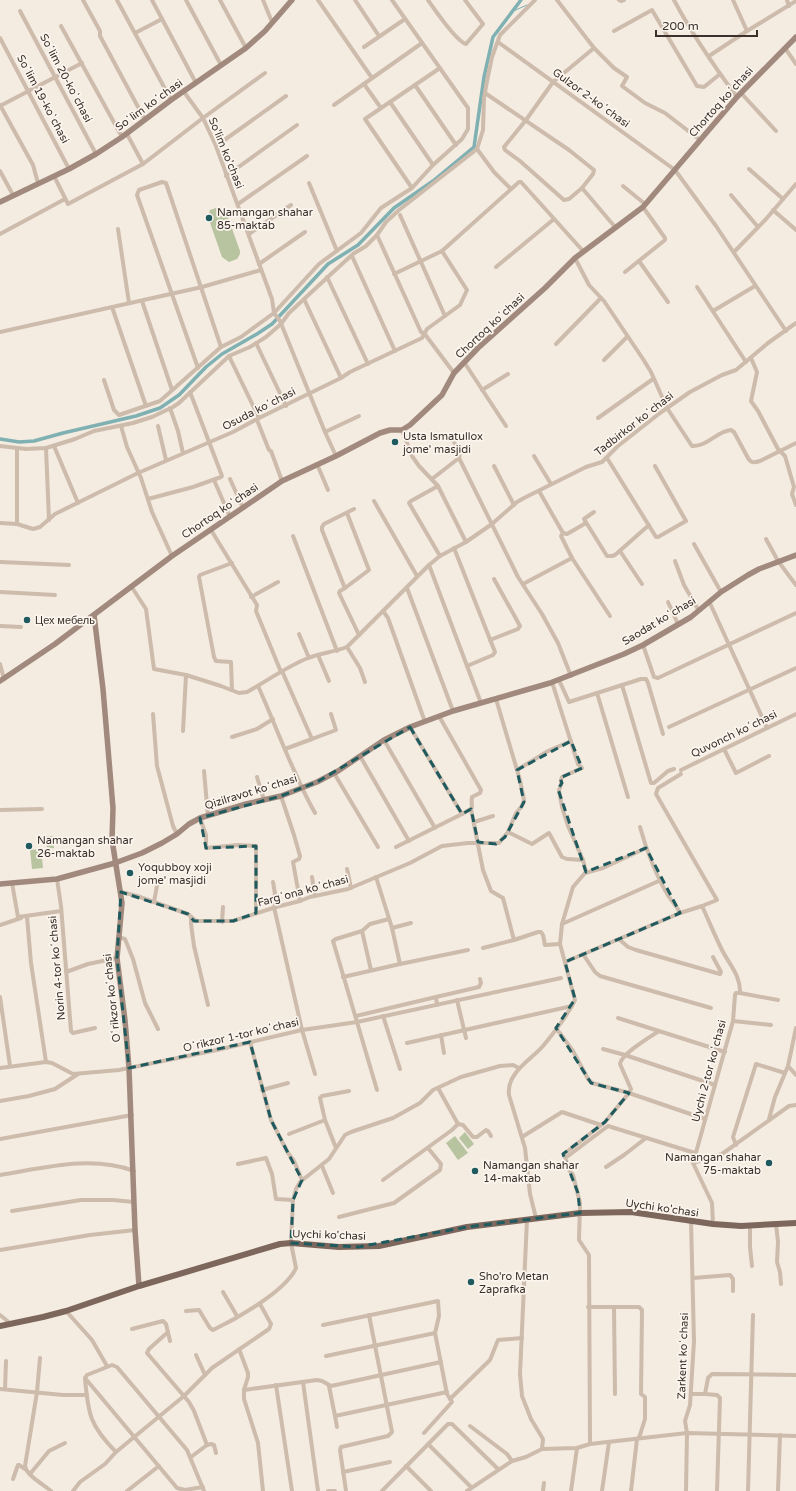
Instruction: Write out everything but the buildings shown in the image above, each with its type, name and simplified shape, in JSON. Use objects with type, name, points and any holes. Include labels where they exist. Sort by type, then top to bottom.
[{"type":"main road","name":"Soʻlim koʻchasi","points":[[0,202],[69,169],[124,136],[171,100],[246,48],[265,31],[292,0]]},
{"type":"main road","name":"Chortoq koʻchasi","points":[[2,680],[55,644],[172,556],[282,481],[336,456],[380,433],[390,430],[402,430],[410,425],[442,395],[454,373],[478,348],[545,288],[583,251],[644,206],[739,95],[796,37]]},
{"type":"main road","name":"Saodat koʻchasi","points":[[571,676],[643,645],[699,611],[721,592],[759,568],[796,555]]},
{"type":"main road","name":"Oʻrikzor koʻchasi","points":[[94,615],[113,808],[112,840],[121,892],[122,916],[118,937],[117,958],[125,1020],[129,1068],[132,1115],[135,1230],[139,1286]]},
{"type":"main road","name":"Qizilravot koʻchasi","points":[[0,884],[57,879],[115,863],[142,853],[177,834],[189,824],[200,818],[281,796],[334,773],[384,740],[410,727],[453,711],[571,676]]},
{"type":"main road","name":"Uychi ko'chasi","points":[[0,1326],[66,1311],[139,1286],[270,1246],[291,1243],[339,1247],[379,1246],[467,1227],[580,1213],[631,1212],[713,1224],[750,1225],[796,1223]]},
{"type":"street","points":[[83,0],[100,31],[100,36],[145,120]]},
{"type":"street","points":[[117,0],[171,100]]},
{"type":"street","points":[[152,0],[196,84]]},
{"type":"street","points":[[186,0],[221,66]]},
{"type":"street","points":[[220,0],[246,48]]},
{"type":"street","points":[[263,0],[272,22]]},
{"type":"street","points":[[318,0],[372,78]]},
{"type":"street","points":[[354,0],[379,36]]},
{"type":"street","points":[[104,380],[114,410],[117,414],[121,415],[160,401],[220,347],[241,337],[275,314],[319,264],[361,233],[381,208],[412,188],[433,165],[462,139],[468,129],[468,108],[392,0]]},
{"type":"street","points":[[428,0],[445,24],[462,42],[466,44],[483,24],[465,0]]},
{"type":"street","points":[[0,446],[18,448],[46,448],[94,431],[121,426],[152,417],[179,403],[229,356],[256,344],[327,277],[366,246],[377,235],[386,222],[399,210],[477,149],[483,130],[485,93],[492,57],[500,35],[535,0]]},
{"type":"street","points":[[557,0],[594,48],[614,68],[627,77],[622,86],[645,103],[665,113],[700,140]]},
{"type":"street","points":[[619,0],[624,0]]},
{"type":"street","points":[[674,0],[720,74],[776,131]]},
{"type":"street","points":[[733,0],[747,31]]},
{"type":"street","points":[[787,0],[789,6]]},
{"type":"street","points":[[709,56],[747,31],[796,2]]},
{"type":"street","points":[[614,31],[652,10],[697,86],[704,87],[720,74]]},
{"type":"street","name":"Soʻlim 20-koʻchasi","points":[[20,11],[96,154]]},
{"type":"street","points":[[135,33],[162,19]]},
{"type":"street","points":[[364,47],[405,19]]},
{"type":"street","points":[[61,26],[124,136],[143,164]]},
{"type":"street","name":"Soʻlim 19-koʻchasi","points":[[0,38],[69,169]]},
{"type":"street","name":"Gulzor 2-koʻchasi","points":[[498,42],[675,170],[734,252],[786,331]]},
{"type":"street","points":[[334,105],[422,43]]},
{"type":"street","points":[[485,93],[526,120],[569,150],[594,170],[594,174],[582,188],[569,199],[564,200],[520,161],[505,150],[504,146],[526,120],[554,82],[594,48]]},
{"type":"street","points":[[785,48],[796,64]]},
{"type":"street","points":[[38,183],[33,166],[0,106],[82,63]]},
{"type":"street","points":[[412,188],[365,119],[440,68]]},
{"type":"street","points":[[54,176],[68,204],[143,164],[265,73]]},
{"type":"street","points":[[364,84],[381,108]]},
{"type":"street","points":[[415,85],[456,145]]},
{"type":"street","name":"So'lim ko'chasi","points":[[184,92],[203,118],[216,146],[272,299],[275,314]]},
{"type":"street","points":[[216,146],[286,96]]},
{"type":"street","points":[[390,102],[433,165]]},
{"type":"street","points":[[226,176],[297,125]]},
{"type":"street","points":[[477,149],[494,172],[510,189]]},
{"type":"street","points":[[238,204],[307,156]]},
{"type":"street","points":[[749,169],[783,199]]},
{"type":"street","points":[[0,171],[13,195]]},
{"type":"street","points":[[198,368],[137,193],[139,190],[162,182],[166,183],[202,287],[220,347]]},
{"type":"street","points":[[394,274],[442,251],[510,189],[521,182],[583,251]]},
{"type":"street","points":[[309,184],[336,251]]},
{"type":"street","points":[[734,252],[796,184]]},
{"type":"street","points":[[623,186],[644,206],[665,238],[665,240],[624,272]]},
{"type":"street","points":[[582,188],[616,227]]},
{"type":"street","points":[[731,195],[758,227]]},
{"type":"street","points":[[0,234],[65,199]]},
{"type":"street","points":[[249,234],[291,205]]},
{"type":"street","points":[[773,210],[796,230]]},
{"type":"street","points":[[400,215],[446,316]]},
{"type":"street","points":[[496,267],[554,219]]},
{"type":"street","points":[[118,229],[129,304]]},
{"type":"street","points":[[259,264],[305,232]]},
{"type":"street","points":[[377,235],[421,332],[424,333],[454,373]]},
{"type":"street","name":"Osuda koʻchasi","points":[[0,523],[17,524],[27,528],[42,526],[55,514],[166,460],[233,432],[310,394],[350,372],[422,338],[427,329],[460,305],[466,289],[442,251]]},
{"type":"street","points":[[352,256],[395,350]]},
{"type":"street","points":[[575,258],[589,285],[601,298],[643,358],[667,408],[692,446],[699,446],[725,431],[731,430],[734,432],[751,462],[760,461],[796,443]]},
{"type":"street","points":[[639,261],[668,302]]},
{"type":"street","points":[[0,332],[202,287],[261,270]]},
{"type":"street","points":[[327,277],[368,364]]},
{"type":"street","points":[[713,312],[755,286]]},
{"type":"street","points":[[697,287],[746,362]]},
{"type":"street","points":[[556,344],[601,298]]},
{"type":"street","points":[[304,299],[341,378]]},
{"type":"street","points":[[142,301],[172,390]]},
{"type":"street","points":[[112,307],[146,406]]},
{"type":"street","points":[[275,314],[281,322],[336,456]]},
{"type":"street","name":"Tadbirkor koʻchasi","points":[[131,586],[146,609],[153,668],[186,675],[239,693],[244,693],[309,658],[337,651],[347,646],[407,588],[417,576],[440,556],[466,542],[492,524],[514,505],[551,484],[586,467],[598,464],[607,458],[618,446],[667,408],[690,392],[736,370],[768,343],[796,323]]},
{"type":"street","points":[[604,360],[627,337]]},
{"type":"street","points":[[256,344],[286,406]]},
{"type":"street","points":[[229,356],[258,419],[269,450],[272,450],[282,481]]},
{"type":"street","points":[[751,358],[757,372],[750,401],[758,411],[784,456],[794,487],[792,494],[796,505]]},
{"type":"street","points":[[464,362],[506,426]]},
{"type":"street","points":[[482,390],[508,374]]},
{"type":"street","points":[[598,418],[653,379]]},
{"type":"street","points":[[148,499],[214,480],[222,475],[190,392]]},
{"type":"street","points":[[170,408],[178,431],[183,453]]},
{"type":"street","points":[[325,432],[359,416]]},
{"type":"street","points":[[121,426],[122,436],[141,478],[152,512],[172,556]]},
{"type":"street","points":[[158,426],[166,460]]},
{"type":"street","points":[[402,430],[415,461],[438,486],[466,542]]},
{"type":"street","points":[[451,437],[460,451],[459,458],[523,584],[542,614],[558,644],[571,676]]},
{"type":"street","points":[[54,446],[78,503]]},
{"type":"street","points":[[17,524],[18,448]]},
{"type":"street","points":[[46,448],[48,520]]},
{"type":"street","points":[[534,456],[551,484]]},
{"type":"street","points":[[432,479],[459,458]]},
{"type":"street","points":[[607,458],[658,537],[686,520],[655,466]]},
{"type":"street","points":[[317,464],[328,490]]},
{"type":"street","points":[[494,466],[514,505]]},
{"type":"street","points":[[230,479],[243,508]]},
{"type":"street","points":[[214,480],[230,517]]},
{"type":"street","points":[[438,486],[409,503],[440,556]]},
{"type":"street","points":[[539,491],[563,533],[561,536],[572,558],[610,616]]},
{"type":"street","points":[[374,501],[417,576]]},
{"type":"street","points":[[345,588],[322,527],[354,509]]},
{"type":"street","points":[[594,512],[584,519],[607,556],[612,556],[620,551],[649,525]]},
{"type":"street","points":[[347,513],[369,570],[339,593],[359,635]]},
{"type":"street","points":[[563,533],[567,534],[586,523]]},
{"type":"street","points":[[211,530],[257,606],[256,611],[312,740]]},
{"type":"street","points":[[293,536],[337,651]]},
{"type":"street","points":[[766,539],[778,561],[796,585]]},
{"type":"street","points":[[694,544],[721,592]]},
{"type":"street","points":[[454,548],[495,652],[494,654],[466,666]]},
{"type":"street","points":[[620,551],[642,584]]},
{"type":"street","points":[[523,584],[572,558]]},
{"type":"street","points":[[674,561],[684,585],[699,611]]},
{"type":"street","points":[[0,562],[69,565]]},
{"type":"street","points":[[232,563],[200,575],[199,577],[214,658],[216,661],[231,662],[232,690]]},
{"type":"street","points":[[429,565],[481,703]]},
{"type":"street","points":[[490,640],[518,629],[520,626],[494,580]]},
{"type":"street","points":[[251,596],[278,582]]},
{"type":"street","points":[[407,588],[453,711]]},
{"type":"street","points":[[0,592],[55,595]]},
{"type":"street","points":[[668,602],[678,624]]},
{"type":"street","points":[[709,602],[767,728]]},
{"type":"street","points":[[383,611],[388,618],[425,722]]},
{"type":"street","points":[[643,645],[656,679],[796,613]]},
{"type":"street","points":[[0,626],[21,627]]},
{"type":"street","points":[[299,634],[309,658]]},
{"type":"street","points":[[347,646],[360,668],[365,682]]},
{"type":"street","points":[[318,655],[329,681]]},
{"type":"street","points":[[0,664],[2,680]]},
{"type":"street","points":[[669,727],[796,668]]},
{"type":"street","points":[[183,731],[186,675]]},
{"type":"street","points":[[559,680],[569,702],[642,679],[647,681],[663,734]]},
{"type":"street","points":[[552,682],[578,764],[582,768],[562,777],[559,790],[562,807],[568,826],[583,860],[586,872]]},
{"type":"street","points":[[622,685],[652,783],[668,771],[674,769]]},
{"type":"street","points":[[258,686],[274,719],[301,788],[315,813]]},
{"type":"street","points":[[597,693],[628,797]]},
{"type":"street","points":[[496,699],[523,791],[524,802],[516,813],[508,832],[532,844],[549,832],[562,857],[567,859],[583,860]]},
{"type":"street","points":[[153,714],[157,766],[173,826],[177,834]]},
{"type":"street","points":[[285,750],[336,730],[331,714]]},
{"type":"street","name":"Quvonch koʻchasi","points":[[702,906],[717,900],[656,794],[658,788],[681,772],[796,714]]},
{"type":"street","points":[[439,716],[481,788],[480,793],[472,797],[473,806],[471,809],[478,842],[486,877],[492,893],[503,898],[514,940]]},
{"type":"street","points":[[232,736],[257,729],[274,719]]},
{"type":"street","points":[[410,727],[462,814]]},
{"type":"street","points":[[384,740],[435,828]]},
{"type":"street","points":[[517,770],[548,751],[571,741]]},
{"type":"street","points":[[724,749],[736,773],[769,756]]},
{"type":"street","points":[[360,756],[409,841]]},
{"type":"street","points":[[204,771],[208,816]]},
{"type":"street","points":[[334,773],[378,848]]},
{"type":"street","points":[[257,777],[264,800]]},
{"type":"street","points":[[281,796],[300,856],[299,859],[293,862],[300,901]]},
{"type":"street","points":[[0,810],[42,809]]},
{"type":"street","points":[[396,847],[471,809]]},
{"type":"street","points":[[474,822],[493,816]]},
{"type":"street","points":[[200,818],[206,835],[206,848],[238,845],[256,846],[256,913]]},
{"type":"street","points":[[640,827],[646,848],[670,898],[680,913]]},
{"type":"street","name":"Fargʻona koʻchasi","points":[[121,892],[188,914],[192,916],[193,920],[196,921],[233,921],[275,907],[352,888],[410,863],[442,846],[478,842],[499,844],[508,832]]},
{"type":"street","points":[[536,1218],[530,1194],[527,1160],[509,1091],[511,1083],[519,1068],[538,1052],[574,1002],[575,997],[560,944],[562,924],[573,887],[586,872],[602,868],[646,848]]},
{"type":"street","points":[[347,869],[352,888]]},
{"type":"street","points":[[312,877],[315,896]]},
{"type":"street","points":[[376,877],[392,928],[400,964]]},
{"type":"street","name":"Norin 4-tor koʻchasi","points":[[57,879],[62,906],[61,911],[71,1032],[75,1033],[95,1028]]},
{"type":"street","points":[[154,902],[158,880]]},
{"type":"street","points":[[562,924],[661,880]]},
{"type":"street","points":[[274,882],[273,900],[302,1030],[315,1074]]},
{"type":"street","points":[[12,883],[16,915],[21,918]]},
{"type":"street","points":[[565,962],[620,940],[680,913],[702,906],[723,952],[736,973],[741,986],[740,993],[778,1000]]},
{"type":"street","points":[[222,922],[223,907]]},
{"type":"street","points":[[0,924],[21,918],[61,911]]},
{"type":"street","points":[[192,916],[191,924],[194,946],[208,1005]]},
{"type":"street","points":[[27,917],[31,964],[46,1062]]},
{"type":"street","points":[[377,1090],[333,941],[335,939],[362,931],[370,924],[389,919]]},
{"type":"street","points":[[392,928],[411,923]]},
{"type":"street","points":[[362,931],[371,970]]},
{"type":"street","points":[[483,948],[540,932],[543,934],[545,945],[560,944]]},
{"type":"street","points":[[118,937],[125,939],[133,959],[145,1003],[158,1029]]},
{"type":"street","points":[[620,940],[628,947],[636,950],[720,974],[721,972],[713,957]]},
{"type":"street","points":[[343,976],[468,950]]},
{"type":"street","points":[[583,954],[594,972],[600,976],[711,1008]]},
{"type":"street","points":[[66,972],[90,963],[117,958]]},
{"type":"street","name":"Oʻrikzor 1-tor koʻchasi","points":[[78,1074],[119,1070],[302,1030],[357,1022],[561,978]]},
{"type":"street","points":[[356,1016],[479,987],[480,979]]},
{"type":"street","name":"Uychi 2-tor koʻchasi","points":[[693,1163],[733,1021],[735,995],[736,993],[740,993]]},
{"type":"street","points":[[0,997],[10,1066]]},
{"type":"street","points":[[436,997],[437,1005]]},
{"type":"street","points":[[457,1000],[466,1038]]},
{"type":"street","points":[[408,1043],[572,1006]]},
{"type":"street","points":[[383,1016],[400,1069]]},
{"type":"street","points":[[618,1018],[724,1052]]},
{"type":"street","points":[[733,1021],[771,1025]]},
{"type":"street","points":[[556,1028],[573,1051],[590,1081],[706,1119]]},
{"type":"street","points":[[768,1120],[788,1066],[796,1028]]},
{"type":"street","points":[[590,1444],[588,1308],[589,1255],[579,1240],[580,1203],[573,1175],[569,1170],[564,1154],[605,1122],[629,1094],[631,1089],[620,1064],[620,1060],[659,1031]]},
{"type":"street","points":[[441,1035],[444,1053]]},
{"type":"street","points":[[250,1042],[270,1120],[288,1153],[294,1160],[302,1180]]},
{"type":"street","points":[[603,1049],[715,1085]]},
{"type":"street","points":[[0,1068],[46,1062],[52,1063],[73,1074],[78,1074]]},
{"type":"street","points":[[736,1144],[733,1137],[755,1065],[757,1064],[785,1073]]},
{"type":"street","points":[[186,1311],[199,1310],[210,1328],[213,1330],[260,1304],[285,1283],[296,1270],[291,1243],[293,1200],[297,1186],[302,1180],[322,1166],[332,1156],[347,1133],[393,1118],[420,1103],[428,1094],[438,1088],[462,1077],[500,1066],[514,1065],[519,1068]]},
{"type":"street","points":[[788,1066],[796,1074]]},
{"type":"street","points":[[0,1101],[29,1096],[55,1089],[78,1074]]},
{"type":"street","points":[[262,1090],[288,1083]]},
{"type":"street","points":[[438,1088],[458,1124],[463,1125],[473,1137],[477,1137],[486,1130],[491,1136]]},
{"type":"street","points":[[336,1148],[325,1120],[321,1097],[349,1091]]},
{"type":"street","points":[[713,1224],[712,1202],[693,1163],[722,1154],[768,1120],[789,1106],[796,1104]]},
{"type":"street","points":[[522,1137],[561,1113],[601,1125]]},
{"type":"street","points":[[0,1139],[132,1115]]},
{"type":"street","points":[[289,1134],[325,1120]]},
{"type":"street","points":[[383,1180],[428,1148],[458,1124]]},
{"type":"street","points":[[568,1156],[608,1126],[695,1153]]},
{"type":"street","points":[[606,1167],[646,1138]]},
{"type":"street","points":[[339,1217],[394,1203],[440,1170],[441,1164],[428,1148]]},
{"type":"street","points":[[238,1164],[266,1158],[272,1174],[276,1199],[293,1200]]},
{"type":"street","points":[[0,1175],[80,1163],[112,1165],[134,1171]]},
{"type":"street","points":[[322,1166],[333,1193]]},
{"type":"street","points":[[12,1211],[80,1200],[113,1200],[134,1202]]},
{"type":"street","points":[[528,1219],[520,1374],[522,1396],[531,1419],[543,1439],[542,1449]]},
{"type":"street","name":"Zarkent koʻchasi","points":[[686,1491],[687,1433],[685,1421],[690,1405],[694,1341],[691,1221]]},
{"type":"street","points":[[776,1224],[778,1248],[777,1262],[780,1272],[780,1284]]},
{"type":"street","points":[[750,1225],[752,1266]]},
{"type":"street","points":[[0,1250],[90,1235],[135,1230]]},
{"type":"street","points":[[692,1278],[730,1275],[733,1277],[733,1291]]},
{"type":"street","points":[[223,1292],[237,1316]]},
{"type":"street","points":[[323,1325],[438,1301],[439,1316],[436,1333],[447,1392],[448,1396],[452,1400],[424,1433]]},
{"type":"street","points":[[73,1491],[77,1485],[106,1464],[116,1452],[184,1396],[205,1374],[269,1329],[271,1326],[260,1304]]},
{"type":"street","points":[[614,1307],[615,1394]]},
{"type":"street","points":[[588,1308],[639,1307],[642,1310],[640,1394],[646,1397],[645,1419],[638,1438],[631,1491]]},
{"type":"street","points":[[66,1311],[92,1340],[107,1366]]},
{"type":"street","points":[[0,1315],[10,1324]]},
{"type":"street","points":[[346,1491],[340,1450],[341,1446],[388,1436],[391,1434],[387,1405],[369,1315]]},
{"type":"street","points":[[748,1491],[753,1315]]},
{"type":"street","points":[[132,1329],[163,1321],[166,1324],[170,1341]]},
{"type":"street","points":[[168,1332],[149,1349],[147,1353],[184,1396],[194,1411],[207,1445]]},
{"type":"street","points":[[326,1356],[436,1333]]},
{"type":"street","points":[[450,1398],[490,1360],[498,1340],[522,1338]]},
{"type":"street","points":[[238,1350],[248,1373],[244,1390],[245,1402],[258,1443],[263,1491]]},
{"type":"street","points":[[196,1355],[205,1374]]},
{"type":"street","points":[[25,1469],[37,1392],[40,1358]]},
{"type":"street","points":[[0,1394],[6,1361]]},
{"type":"street","points":[[329,1386],[441,1362]]},
{"type":"street","points":[[114,1364],[187,1450],[203,1489],[185,1490],[177,1488],[136,1437],[85,1378],[87,1375],[114,1364]]},
{"type":"street","points":[[705,1394],[708,1378],[712,1374],[796,1375]]},
{"type":"street","points":[[85,1378],[91,1420],[105,1442],[116,1452]]},
{"type":"street","points":[[244,1390],[320,1380],[329,1386],[337,1427]]},
{"type":"street","points":[[303,1382],[318,1491]]},
{"type":"street","points":[[276,1385],[292,1491]]},
{"type":"street","points":[[2,1389],[87,1395]]},
{"type":"street","points":[[335,1416],[447,1392]]},
{"type":"street","points":[[691,1394],[718,1395],[720,1398],[717,1491]]},
{"type":"street","points":[[385,1490],[406,1466],[448,1424],[451,1424],[498,1469]]},
{"type":"street","points":[[470,1426],[507,1454],[512,1461]]},
{"type":"street","points":[[467,1491],[512,1461],[526,1457],[542,1449],[577,1448],[590,1444],[687,1433],[796,1436]]},
{"type":"street","points":[[778,1491],[780,1435]]},
{"type":"street","points":[[602,1491],[609,1442]]},
{"type":"street","points":[[30,1474],[49,1451],[65,1443]]},
{"type":"street","points":[[191,1457],[207,1445],[211,1444],[214,1445],[216,1453]]},
{"type":"street","points":[[428,1444],[472,1487]]},
{"type":"street","points":[[571,1491],[577,1448]]},
{"type":"street","points":[[343,1472],[390,1462]]},
{"type":"street","points":[[13,1479],[19,1465],[51,1491]]},
{"type":"street","points":[[127,1491],[159,1466]]},
{"type":"street","points":[[406,1466],[431,1491]]},
{"type":"street","points":[[543,1491],[544,1483]]},
{"type":"street","points":[[328,1491],[335,1491]]},
{"type":"highlighted area","points":[[410,727],[462,814],[471,809],[478,842],[496,844],[505,837],[524,802],[517,770],[571,741],[582,768],[560,778],[562,783],[558,789],[586,872],[646,848],[680,913],[565,962],[575,999],[556,1028],[591,1083],[629,1093],[605,1122],[563,1154],[578,1193],[580,1213],[467,1227],[358,1247],[291,1243],[293,1200],[302,1180],[271,1120],[250,1042],[129,1068],[117,958],[121,892],[188,914],[194,921],[233,921],[256,913],[256,846],[206,848],[200,818],[281,796],[317,782]]},
{"type":"green space","points":[[219,207],[225,209],[240,251],[237,259],[229,262],[222,257],[208,217],[210,210]]},
{"type":"green space","points":[[46,836],[53,836],[54,848],[47,849]]},
{"type":"green space","points":[[41,849],[43,868],[32,869],[30,850]]},
{"type":"green space","points":[[465,1132],[474,1144],[468,1149],[459,1138]]},
{"type":"green space","points":[[455,1136],[468,1153],[458,1160],[446,1143]]},
{"type":"waterway","points":[[0,439],[19,442],[34,441],[136,416],[160,408],[179,395],[206,367],[222,354],[272,324],[328,264],[358,245],[394,208],[433,181],[474,147],[484,77],[493,37],[521,0]]},
{"type":"waterway","points":[[511,12],[527,5]]},
{"type":"place","name":"Namangan shahar 85-maktab","points":[[209,218]]},
{"type":"place","name":"Usta Ismatullox jome' masjidi","points":[[395,442]]},
{"type":"place","name":"Цех мебель","points":[[27,620]]},
{"type":"place","name":"Namangan shahar 26-maktab","points":[[29,846]]},
{"type":"place","name":"Yoqubboy xoji jome' masjidi","points":[[130,873]]},
{"type":"place","name":"Namangan shahar 75-maktab","points":[[769,1163]]},
{"type":"place","name":"Namangan shahar 14-maktab","points":[[475,1171]]},
{"type":"place","name":"Sho'ro Metan Zaprafka","points":[[471,1282]]}]
